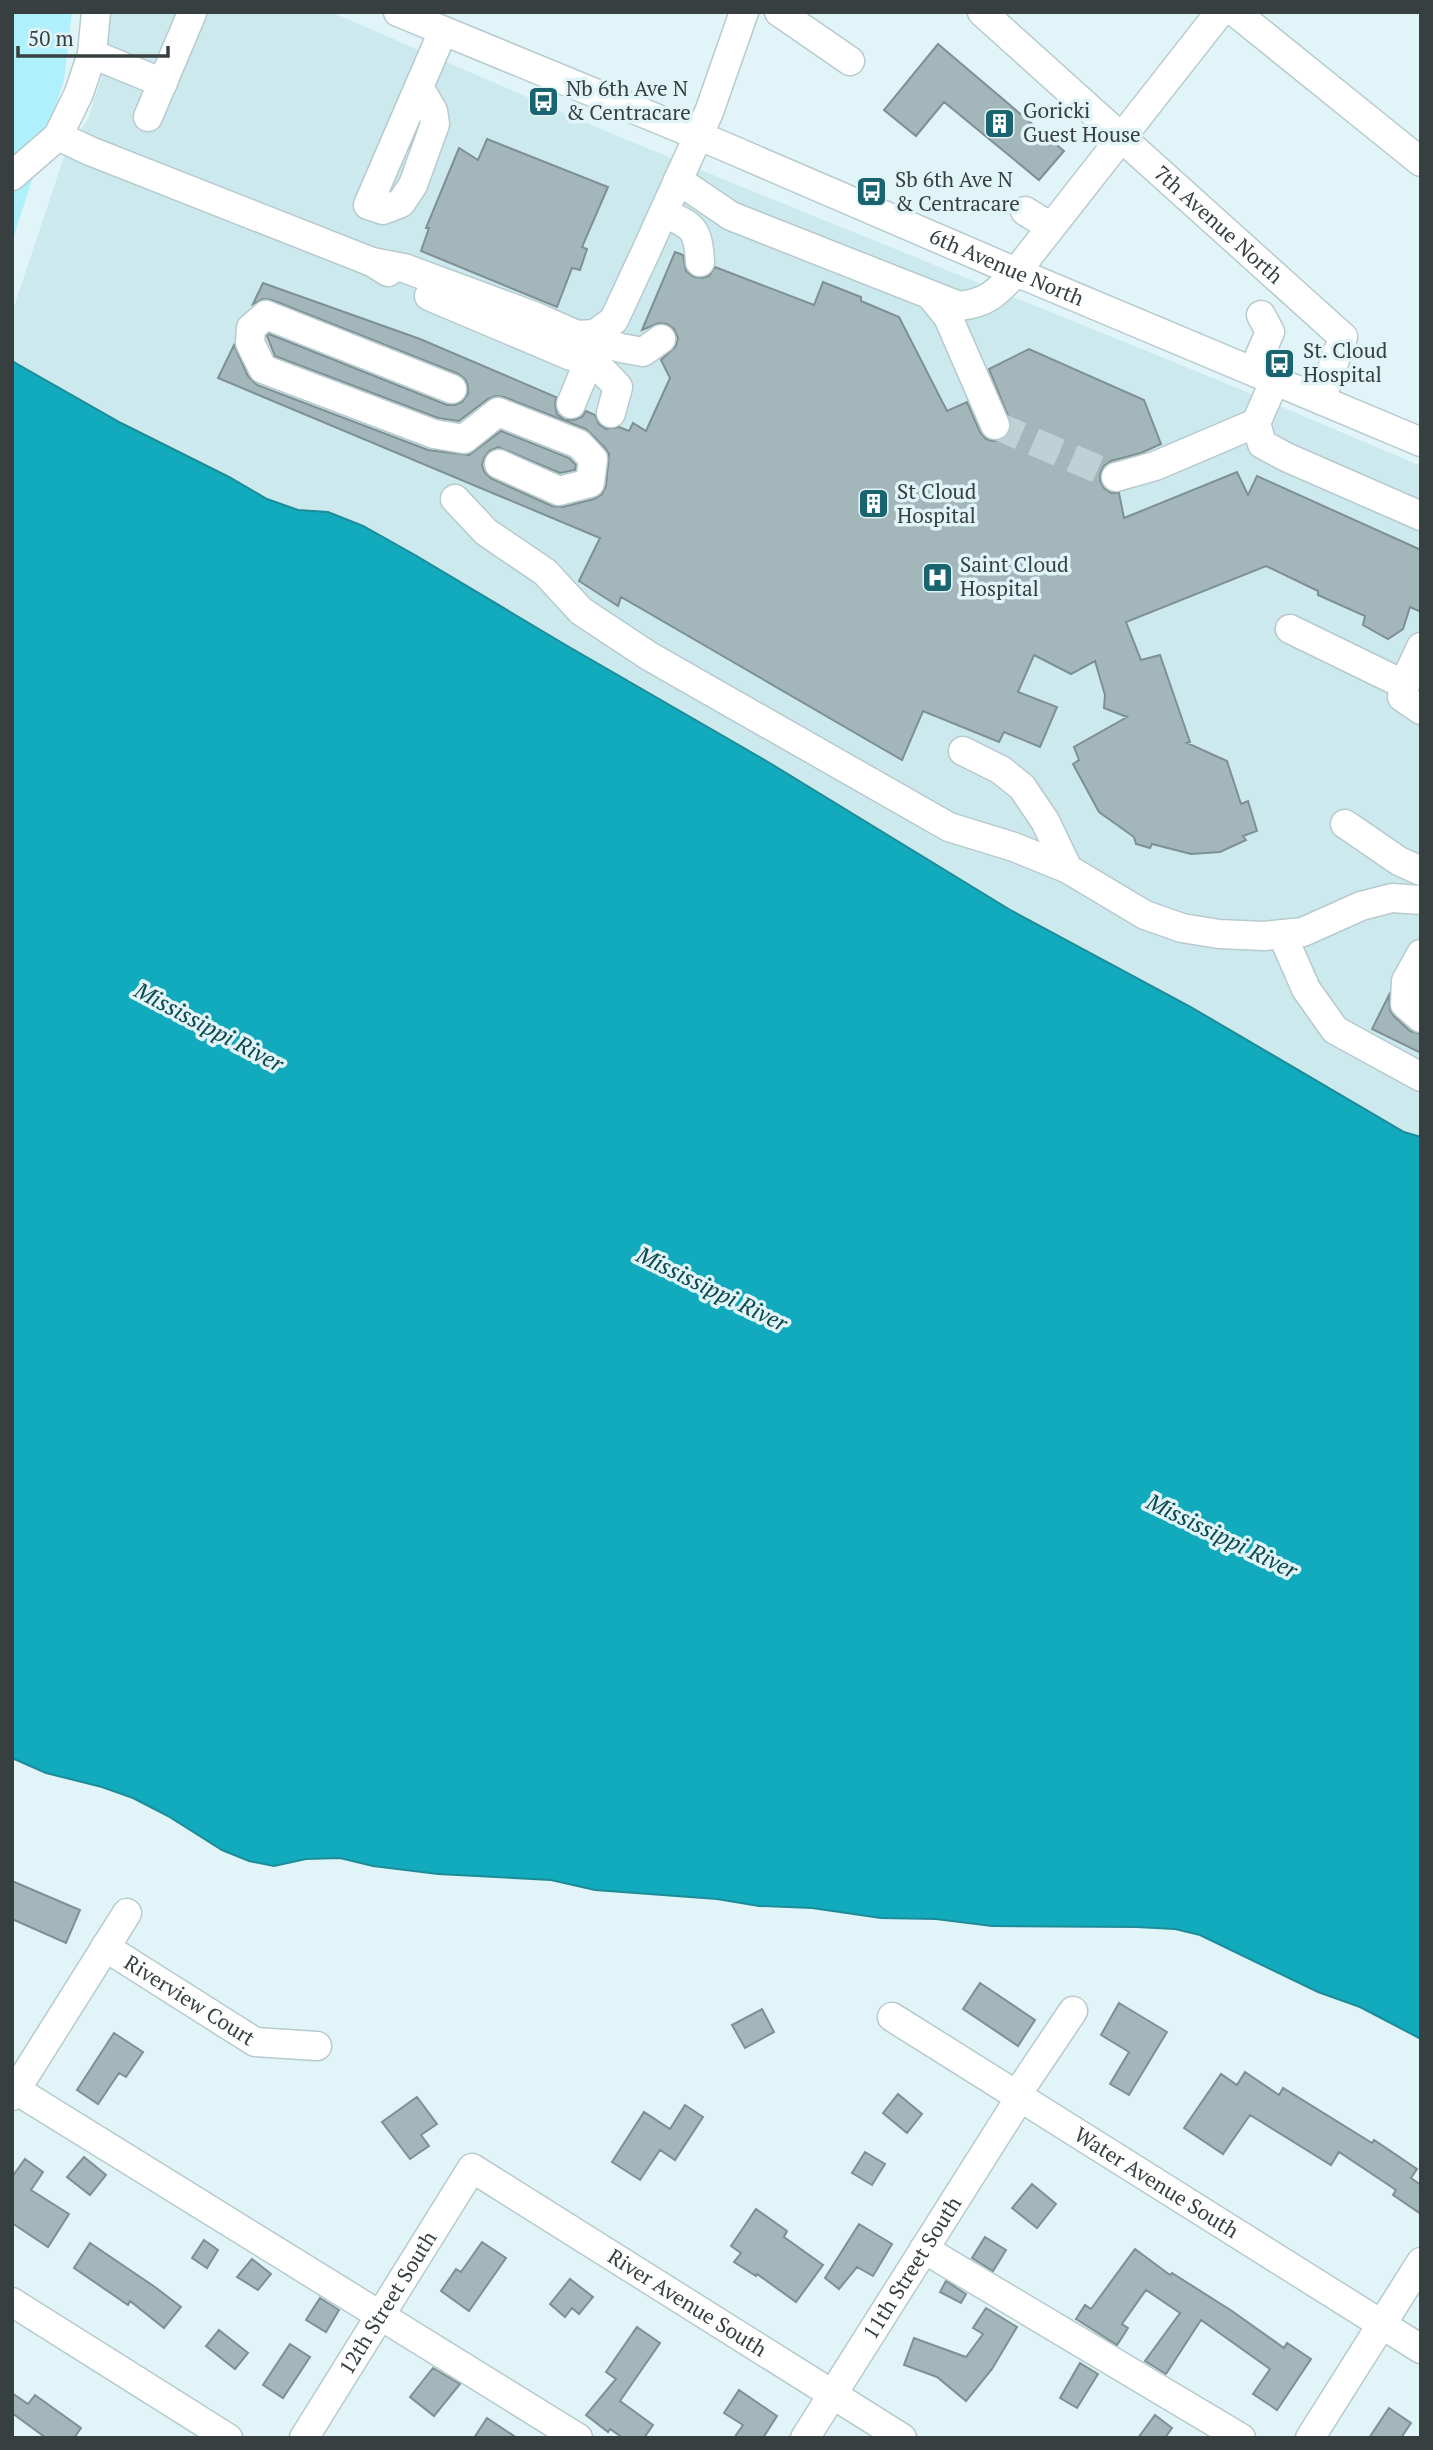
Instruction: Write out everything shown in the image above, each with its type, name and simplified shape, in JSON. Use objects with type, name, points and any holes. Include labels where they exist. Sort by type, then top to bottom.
[{"type":"street","points":[[12,176],[58,135],[79,93],[92,54],[96,12]]},
{"type":"street","name":"6th Avenue North","points":[[398,12],[1421,442]]},
{"type":"street","points":[[587,350],[596,334],[614,320],[664,213],[709,112],[744,12]]},
{"type":"street","points":[[779,12],[849,61]]},
{"type":"street","name":"7th Avenue North","points":[[982,12],[1343,337],[1321,400]]},
{"type":"street","points":[[678,180],[731,216],[959,306],[979,304],[999,290],[1016,272],[1220,12]]},
{"type":"street","points":[[1235,12],[1421,162]]},
{"type":"street","points":[[148,117],[192,13]]},
{"type":"street","points":[[419,87],[443,31]]},
{"type":"street","points":[[92,54],[163,83]]},
{"type":"street","points":[[58,135],[90,151],[372,262],[404,268],[534,316],[587,350],[618,387],[611,413]]},
{"type":"street","points":[[1025,211],[1051,226]]},
{"type":"street","points":[[664,213],[690,225],[699,239],[700,262]]},
{"type":"street","points":[[931,296],[948,317],[995,425]]},
{"type":"street","points":[[452,389],[266,315],[251,328],[250,343],[263,369],[433,435],[464,439],[498,412],[579,444],[593,459],[590,483],[559,491],[499,464]]},
{"type":"street","points":[[1262,315],[1270,332],[1256,424],[1262,443],[1286,457],[1421,516]]},
{"type":"street","points":[[587,350],[643,352],[661,339]]},
{"type":"street","points":[[570,404],[591,356],[587,350]]},
{"type":"street","points":[[1116,477],[1155,466],[1256,424]]},
{"type":"street","points":[[455,499],[486,532],[545,572],[582,611],[649,656],[949,827],[1014,847],[1068,869],[1145,915],[1182,928],[1264,936],[1303,932],[1361,906],[1392,898],[1421,900]]},
{"type":"street","points":[[1290,629],[1405,685]]},
{"type":"street","points":[[1421,647],[1402,697],[1421,709]]},
{"type":"street","points":[[963,751],[1000,770],[1022,787],[1045,821],[1068,869]]},
{"type":"street","points":[[1345,824],[1399,861],[1421,871]]},
{"type":"street","points":[[1282,934],[1306,989],[1335,1030],[1421,1077]]},
{"type":"street","points":[[1421,954],[1406,981],[1405,1004],[1421,1018]]},
{"type":"street","points":[[127,1913],[14,2093],[381,2314],[578,2438]]},
{"type":"street","name":"Riverview Court","points":[[106,1947],[255,2042],[317,2046]]},
{"type":"street","name":"11th Street South","points":[[805,2438],[1073,2011]]},
{"type":"street","name":"Water Avenue South","points":[[892,2018],[1421,2348]]},
{"type":"street","name":"12th Street South","points":[[304,2438],[472,2168]]},
{"type":"street","name":"River Avenue South","points":[[472,2168],[902,2438]]},
{"type":"street","points":[[924,2249],[1241,2438]]},
{"type":"street","points":[[1310,2438],[1421,2262]]},
{"type":"street","points":[[12,2302],[228,2438]]},
{"type":"shaded area","points":[[12,12],[72,12],[64,80],[12,242]]},
{"type":"shaded area","name":"Saint Cloud Hospital","points":[[109,12],[331,12],[622,138],[1230,385],[1421,466],[1421,1137],[1404,1132],[1189,1006],[1012,911],[768,762],[363,526],[328,512],[298,510],[267,499],[121,423],[12,361],[12,313],[65,154],[88,119],[101,79]]},
{"type":"water","name":"Mississippi River","points":[[12,361],[121,423],[267,499],[298,510],[328,512],[363,526],[768,762],[1012,911],[1189,1006],[1404,1132],[1421,1137],[1421,2039],[1360,2007],[1318,1992],[1200,1935],[1175,1929],[992,1926],[936,1919],[881,1918],[812,1908],[759,1906],[717,1899],[595,1890],[551,1880],[438,1874],[373,1866],[340,1858],[306,1859],[274,1866],[249,1861],[222,1850],[168,1816],[133,1798],[46,1773],[12,1758]]},
{"type":"building","name":"Goricki Guest House","points":[[938,44],[1064,151],[1039,180],[944,102],[916,136],[884,110]]},
{"type":"building","points":[[487,139],[608,187],[582,247],[587,249],[580,270],[572,268],[557,307],[421,251],[429,228],[426,228],[459,148],[478,160]]},
{"type":"building","name":"St Cloud Hospital","points":[[675,252],[683,255],[686,271],[694,277],[709,276],[715,267],[814,305],[823,282],[861,297],[861,301],[899,317],[947,411],[967,402],[980,432],[992,441],[1002,440],[1009,434],[1012,426],[989,369],[1029,349],[1144,400],[1161,444],[1111,461],[1104,466],[1100,474],[1104,488],[1111,493],[1119,493],[1124,518],[1237,472],[1248,495],[1257,476],[1421,550],[1421,612],[1410,607],[1403,629],[1388,639],[1363,625],[1365,616],[1318,595],[1318,591],[1266,566],[1126,622],[1141,660],[1160,655],[1190,742],[1187,743],[1227,761],[1241,804],[1248,801],[1257,831],[1243,836],[1246,840],[1220,852],[1191,854],[1152,844],[1150,848],[1136,844],[1134,837],[1099,812],[1073,764],[1079,760],[1074,747],[1127,717],[1104,708],[1105,695],[1095,661],[1071,674],[1034,655],[1018,692],[1057,707],[1040,747],[1004,732],[999,742],[923,711],[902,760],[621,597],[618,606],[579,581],[600,538],[218,378],[234,345],[248,376],[257,385],[428,450],[469,455],[501,431],[569,458],[576,465],[575,470],[560,473],[498,447],[489,451],[482,465],[485,473],[492,479],[552,506],[563,507],[594,499],[602,494],[606,486],[609,454],[586,429],[496,396],[459,421],[438,418],[275,356],[267,336],[269,334],[447,405],[462,402],[468,394],[465,379],[459,374],[272,300],[263,299],[253,304],[263,283],[420,339],[556,397],[557,414],[565,420],[582,417],[586,411],[595,415],[599,424],[606,429],[619,427],[629,431],[633,423],[646,431],[670,378],[661,360],[676,346],[678,338],[674,329],[667,324],[659,323],[642,330]]},
{"type":"building","points":[[1389,995],[1390,1010],[1394,1016],[1410,1031],[1421,1034],[1421,1053],[1372,1029]]},
{"type":"building","points":[[12,1881],[80,1910],[66,1943],[12,1919]]},
{"type":"building","points":[[980,1983],[1035,2020],[1018,2046],[963,2009]]},
{"type":"building","points":[[1119,2003],[1167,2032],[1129,2095],[1110,2084],[1129,2052],[1101,2035]]},
{"type":"building","points":[[762,2009],[774,2032],[745,2048],[732,2025]]},
{"type":"building","points":[[114,2033],[143,2052],[126,2077],[119,2073],[98,2104],[77,2090]]},
{"type":"building","points":[[1245,2072],[1279,2095],[1283,2088],[1372,2143],[1374,2140],[1417,2169],[1411,2178],[1421,2185],[1421,2214],[1393,2195],[1396,2190],[1339,2152],[1331,2165],[1250,2115],[1223,2154],[1184,2128],[1221,2074],[1237,2085]]},
{"type":"building","points":[[898,2094],[922,2114],[907,2133],[883,2113]]},
{"type":"building","points":[[417,2097],[437,2124],[421,2135],[429,2146],[410,2159],[382,2122]]},
{"type":"building","points":[[685,2105],[703,2117],[675,2160],[660,2150],[640,2180],[612,2162],[644,2112],[670,2129]]},
{"type":"building","points":[[865,2152],[885,2164],[872,2185],[852,2173]]},
{"type":"building","points":[[84,2157],[106,2175],[90,2195],[67,2177]]},
{"type":"building","points":[[25,2159],[43,2172],[31,2190],[69,2214],[48,2247],[12,2223],[12,2177]]},
{"type":"building","points":[[1032,2184],[1056,2204],[1037,2228],[1012,2208]]},
{"type":"building","points":[[756,2209],[787,2231],[784,2237],[823,2265],[796,2302],[757,2274],[756,2276],[734,2262],[741,2253],[731,2246]]},
{"type":"building","points":[[859,2224],[892,2244],[873,2276],[857,2267],[839,2289],[825,2278]]},
{"type":"building","points":[[985,2237],[1006,2250],[993,2271],[972,2258]]},
{"type":"building","points":[[204,2240],[218,2250],[207,2268],[192,2258]]},
{"type":"building","points":[[482,2242],[506,2258],[469,2311],[441,2291],[456,2269],[461,2272]]},
{"type":"building","points":[[90,2243],[181,2307],[164,2328],[130,2301],[128,2305],[74,2268]]},
{"type":"building","points":[[1135,2249],[1170,2275],[1172,2273],[1232,2311],[1284,2348],[1287,2343],[1311,2359],[1277,2410],[1253,2394],[1270,2369],[1201,2320],[1166,2374],[1145,2361],[1180,2313],[1146,2290],[1122,2324],[1128,2328],[1117,2345],[1076,2319],[1085,2305],[1091,2309]]},
{"type":"building","points":[[252,2259],[271,2274],[258,2290],[237,2277]]},
{"type":"building","points":[[570,2279],[593,2297],[579,2314],[572,2308],[565,2317],[550,2304]]},
{"type":"building","points":[[946,2281],[966,2294],[961,2303],[940,2292]]},
{"type":"building","points":[[320,2298],[339,2310],[326,2332],[306,2320]]},
{"type":"building","points":[[986,2308],[1017,2327],[992,2369],[966,2401],[937,2377],[904,2365],[914,2338],[966,2357],[983,2334],[973,2328]]},
{"type":"building","points":[[637,2327],[660,2343],[620,2401],[653,2425],[644,2438],[623,2438],[610,2429],[608,2432],[586,2415],[616,2379],[606,2372]]},
{"type":"building","points":[[219,2330],[248,2353],[235,2369],[206,2346]]},
{"type":"building","points":[[290,2344],[310,2357],[283,2398],[263,2385]]},
{"type":"building","points":[[1080,2363],[1098,2374],[1077,2408],[1060,2398]]},
{"type":"building","points":[[433,2368],[460,2384],[434,2416],[410,2397]]},
{"type":"building","points":[[739,2390],[777,2416],[763,2438],[734,2438],[743,2425],[724,2413]]},
{"type":"building","points":[[12,2393],[28,2404],[35,2395],[81,2428],[74,2438],[46,2438],[12,2413]]},
{"type":"building","points":[[1389,2408],[1411,2423],[1401,2438],[1369,2438]]},
{"type":"building","points":[[1155,2415],[1172,2428],[1165,2438],[1138,2438]]},
{"type":"building","points":[[487,2418],[517,2438],[474,2438]]},
{"type":"tunnel","points":[[995,425],[1116,477]]},
{"type":"place","name":"Nb 6th Ave N & Centracare","points":[[543,101]]},
{"type":"place","name":"Goricki Guest House","points":[[1000,123]]},
{"type":"place","name":"Sb 6th Ave N & Centracare","points":[[872,192]]},
{"type":"place","name":"St. Cloud Hospital","points":[[1280,363]]},
{"type":"place","name":"St Cloud Hospital","points":[[874,504]]},
{"type":"place","name":"Saint Cloud Hospital","points":[[937,577]]}]
